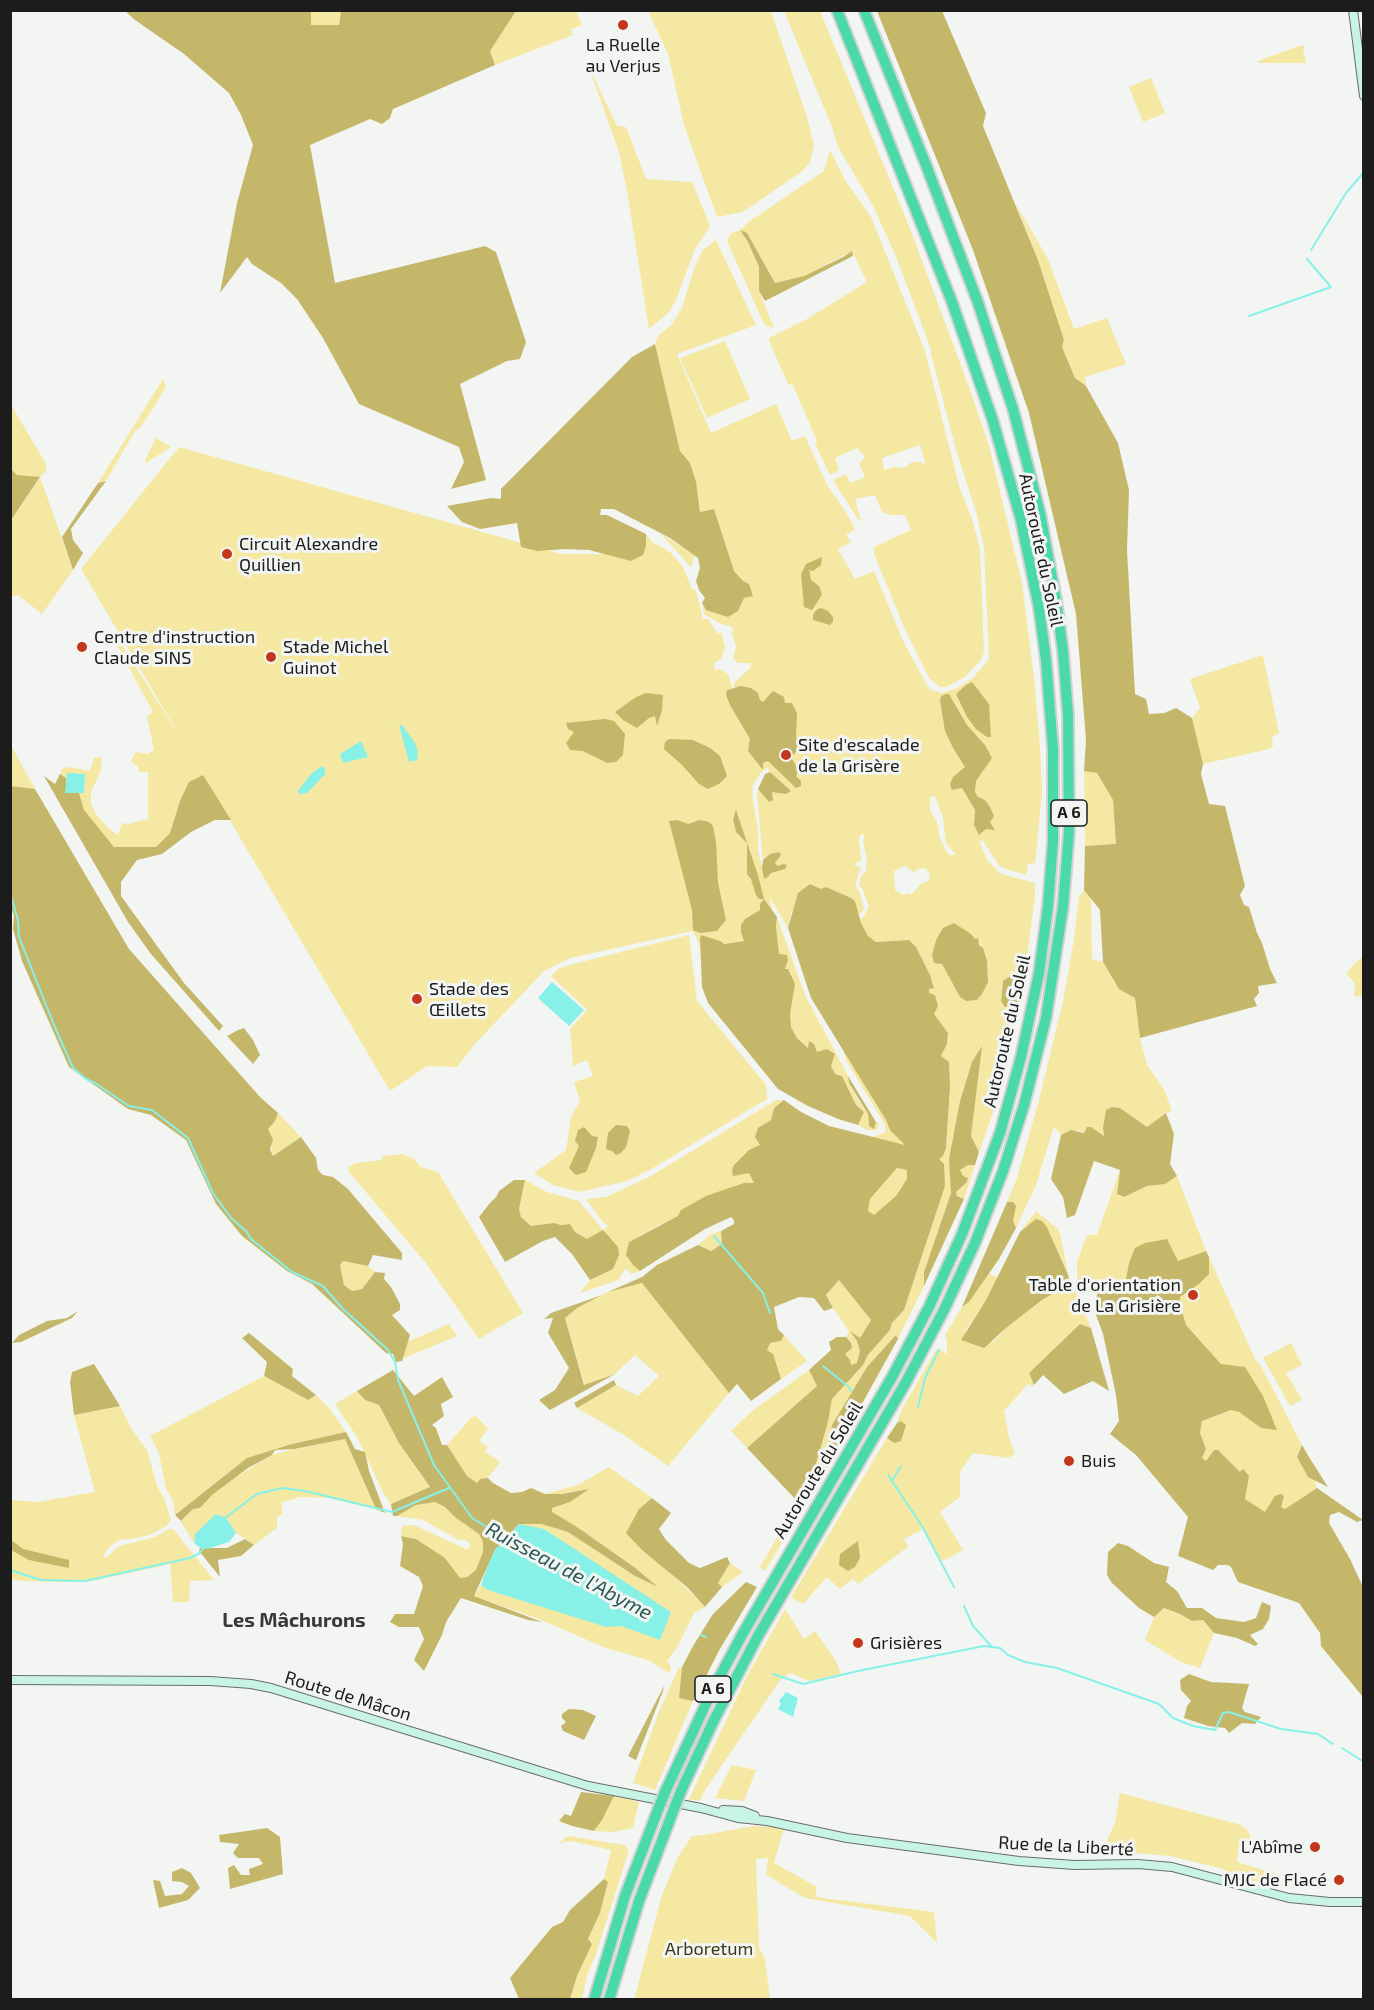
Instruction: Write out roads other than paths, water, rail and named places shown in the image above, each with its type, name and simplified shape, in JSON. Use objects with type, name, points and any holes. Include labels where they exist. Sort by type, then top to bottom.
[{"type":"highway","name":"Autoroute du Soleil","points":[[609,2000],[667,1806],[666,1790],[710,1695],[765,1592],[860,1433],[909,1345],[946,1272],[983,1182],[1011,1096],[1031,1012],[1044,933],[1053,841],[1053,749],[1046,660],[1037,598],[1021,520],[995,430],[952,302],[837,10]]},
{"type":"highway","name":"Autoroute du Soleil","points":[[594,2000],[625,1896],[667,1806],[681,1791],[714,1720],[777,1601],[925,1347],[960,1276],[990,1206],[1024,1105],[1046,1018],[1063,907],[1069,832],[1069,744],[1063,651],[1047,550],[1032,481],[1002,374],[977,300],[864,10]]},
{"type":"street","points":[[1353,10],[1364,96]]},
{"type":"street","name":"Route de Mâcon","points":[[10,1680],[38,1682],[210,1681],[251,1684],[588,1786],[667,1806]]},
{"type":"street","name":"Rue de la Liberté","points":[[667,1806],[701,1808],[738,1818],[766,1821],[847,1838],[1019,1861],[1075,1865],[1138,1864],[1172,1867],[1279,1896],[1330,1902],[1364,1902]]},
{"type":"water","points":[[399,725],[402,725],[415,743],[418,752],[417,760],[409,762]]},
{"type":"water","points":[[361,741],[368,757],[343,763],[340,754]]},
{"type":"water","points":[[322,766],[325,774],[307,793],[299,794],[298,791],[311,774]]},
{"type":"water","points":[[67,773],[85,774],[84,793],[65,793]]},
{"type":"water","points":[[552,982],[584,1010],[569,1026],[538,998]]},
{"type":"water","points":[[216,1514],[226,1518],[236,1533],[229,1542],[207,1549],[200,1548],[194,1543],[195,1534]]},
{"type":"water","points":[[519,1524],[544,1529],[671,1612],[660,1640],[621,1626],[606,1627],[488,1590],[481,1585],[495,1550]]},
{"type":"water","points":[[786,1692],[798,1698],[793,1717],[778,1709],[781,1704],[779,1701]]},
{"type":"waterway","points":[[1311,250],[1346,193],[1364,172]]},
{"type":"waterway","points":[[1249,316],[1331,287],[1307,259]]},
{"type":"waterway","points":[[10,893],[18,920],[19,937],[73,1068],[86,1079],[129,1106],[152,1110],[188,1138],[213,1193],[231,1218],[246,1231],[251,1239],[292,1272],[323,1286],[342,1308],[388,1350],[395,1362],[398,1380],[434,1465],[472,1518],[506,1539]]},
{"type":"waterway","points":[[714,1236],[763,1293],[770,1313]]},
{"type":"waterway","points":[[918,1407],[925,1378],[939,1350]]},
{"type":"waterway","points":[[823,1366],[851,1391]]},
{"type":"waterway","points":[[892,1481],[901,1466]]},
{"type":"waterway","points":[[888,1475],[922,1526],[954,1587]]},
{"type":"waterway","points":[[225,1518],[257,1494],[282,1488],[305,1491],[392,1512],[449,1488]]},
{"type":"waterway","points":[[10,1570],[41,1580],[85,1581],[190,1558],[200,1553],[204,1547]]},
{"type":"waterway","points":[[964,1606],[973,1626],[992,1647]]},
{"type":"waterway","name":"Ruisseau de l'Abyme","points":[[701,1635],[706,1637]]},
{"type":"waterway","name":"Ruisseau de l'Abyme","points":[[773,1674],[803,1684],[984,1646],[1000,1648],[1008,1655],[1025,1662],[1057,1668],[1159,1704],[1173,1718],[1193,1726],[1215,1730],[1223,1713],[1229,1712],[1281,1729],[1318,1734],[1333,1744]]},
{"type":"waterway","name":"Ruisseau de l'Abyme","points":[[1342,1748],[1364,1762]]},
{"type":"place","name":"La Ruelle au Verjus","points":[[623,25]]},
{"type":"place","name":"Circuit Alexandre Quillien","points":[[227,554]]},
{"type":"place","name":"Centre d'instruction Claude SINS","points":[[82,647]]},
{"type":"place","name":"Stade Michel Guinot","points":[[271,657]]},
{"type":"place","name":"Site d'escalade de la Grisère","points":[[786,755]]},
{"type":"place","name":"Stade des Œillets","points":[[417,999]]},
{"type":"place","name":"Table d'orientation de La Grisière","points":[[1193,1295]]},
{"type":"place","name":"Buis","points":[[1069,1461]]},
{"type":"place","name":"Grisières","points":[[858,1643]]},
{"type":"place","name":"L'Abîme","points":[[1315,1847]]},
{"type":"place","name":"MJC de Flacé","points":[[1339,1880]]},
{"type":"district","name":"Les Mâchurons","points":[[294,1620]]},
{"type":"park label","name":"Arboretum","points":[[709,1949]]}]
